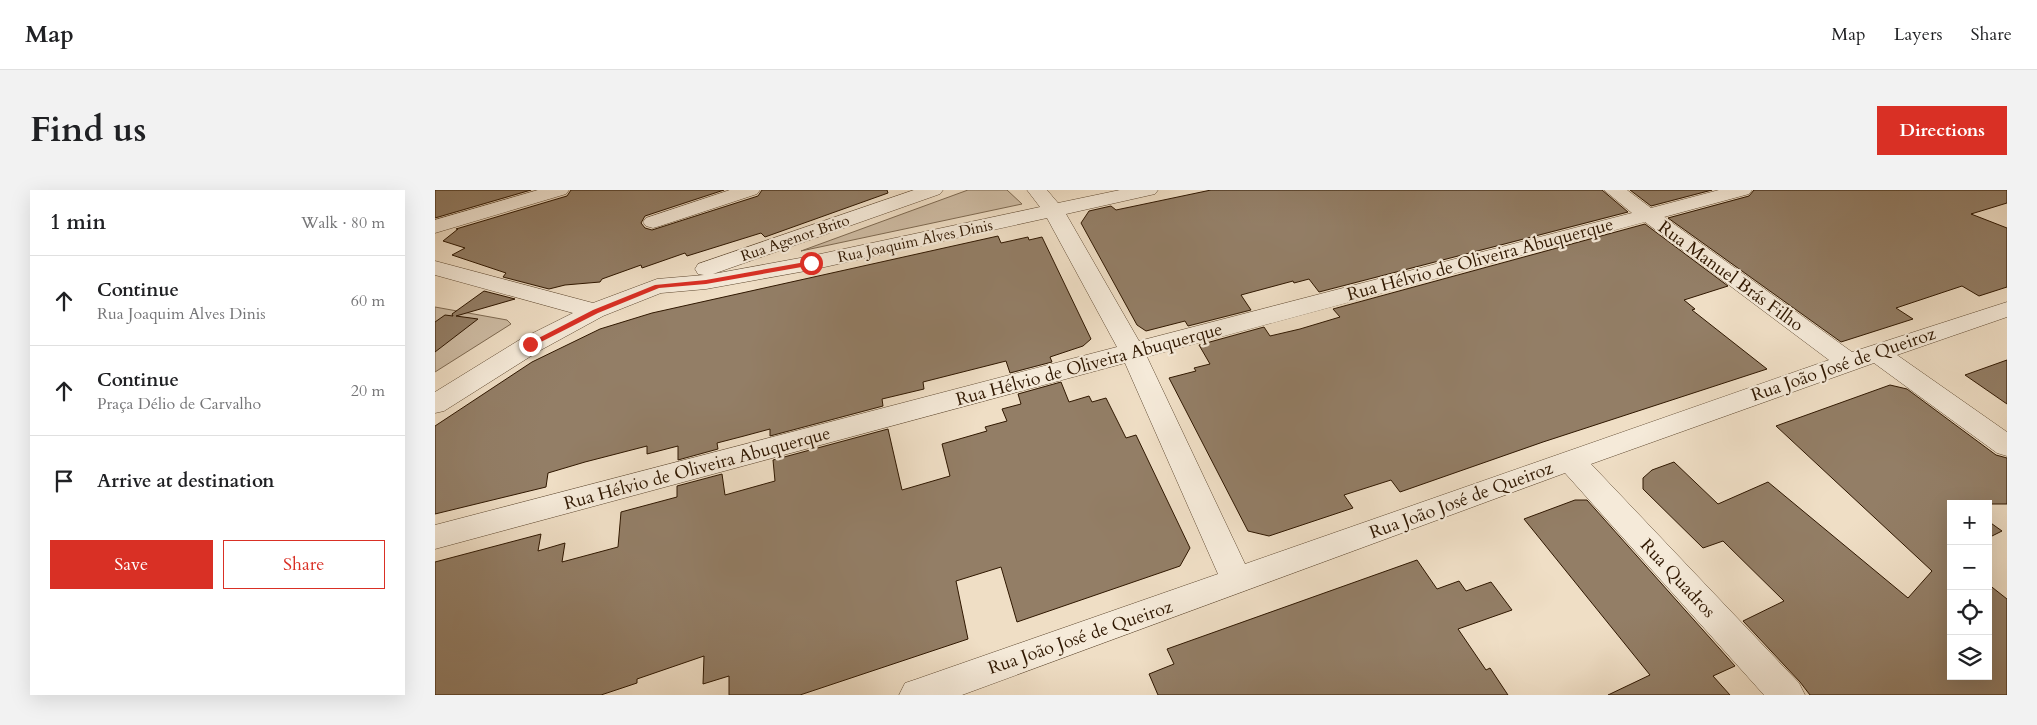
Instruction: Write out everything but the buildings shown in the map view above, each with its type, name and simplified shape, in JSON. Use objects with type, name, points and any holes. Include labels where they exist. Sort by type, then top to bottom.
[{"type":"street","points":[[435,227],[559,190]]},
{"type":"street","points":[[653,222],[750,190]]},
{"type":"street","name":"Rua Agenor Brito","points":[[657,286],[933,190]]},
{"type":"street","points":[[1037,190],[1053,210],[1133,352],[1237,582]]},
{"type":"street","name":"Rua Joaquim Alves Dinis","points":[[435,404],[530,344],[595,311],[657,286],[723,279],[811,263],[1148,190]]},
{"type":"street","name":"Rua Manuel Brás Filho","points":[[1614,190],[1848,362]]},
{"type":"street","name":"Rua Hélvio de Oliveira Abuquerque","points":[[435,537],[1742,190]]},
{"type":"street","points":[[435,268],[595,311]]},
{"type":"street","name":"Rua João José de Queiroz","points":[[917,695],[1237,582],[1570,460],[1876,352],[2007,309]]},
{"type":"street","points":[[1876,352],[2007,446]]},
{"type":"street","name":"Rua Quadros","points":[[1570,460],[1787,695]]},
{"type":"shaded area","points":[[968,190],[1007,190],[1022,204],[801,251]]},
{"type":"shaded area","points":[[435,307],[507,320],[511,324],[435,372]]},
{"type":"route","points":[[530,344],[595,311],[657,286],[706,282],[811,263]]}]
